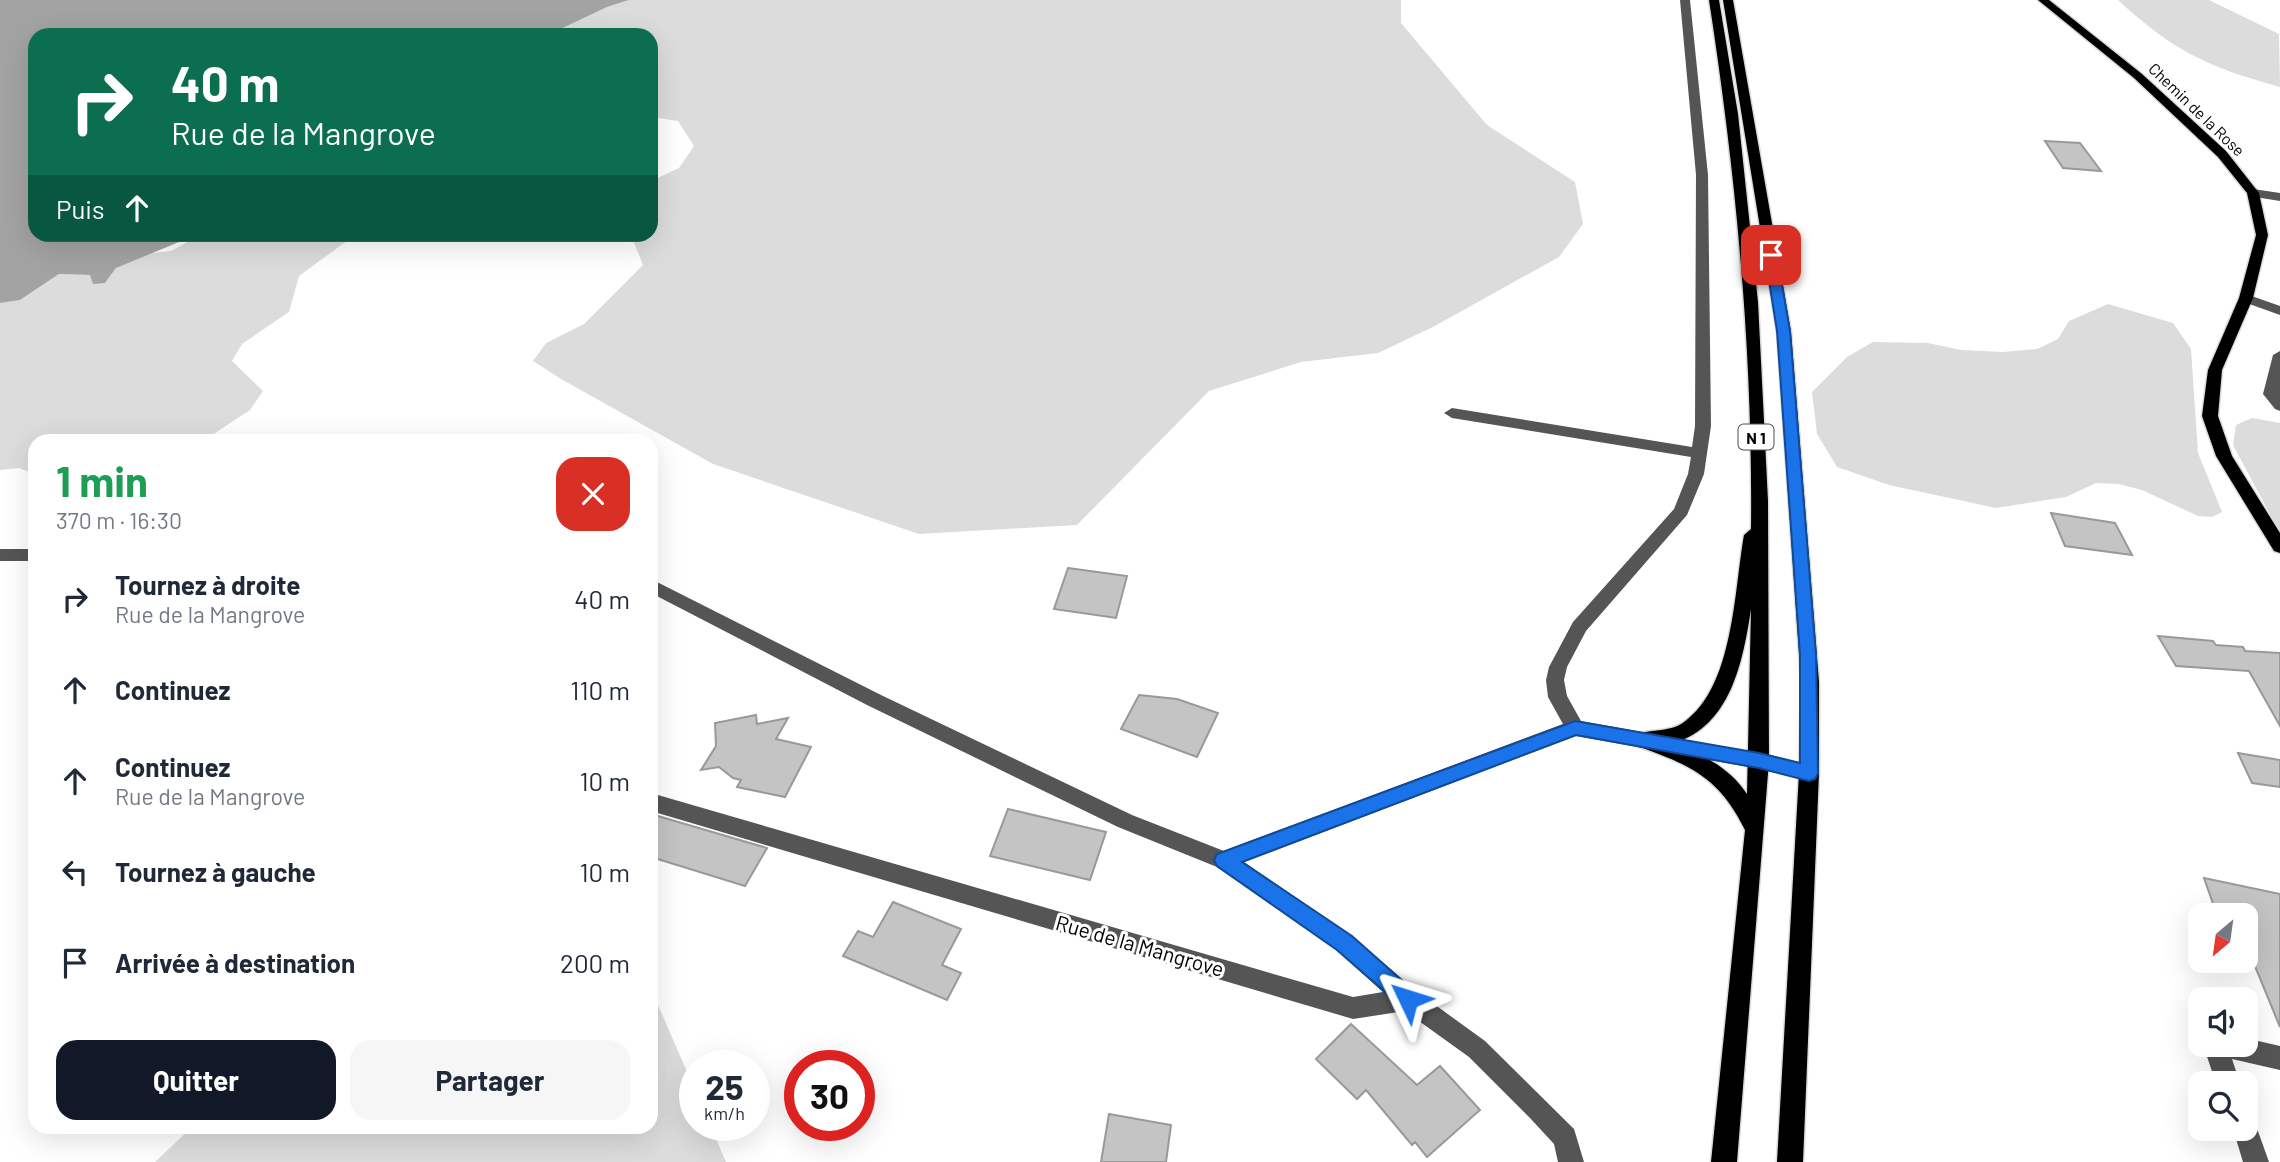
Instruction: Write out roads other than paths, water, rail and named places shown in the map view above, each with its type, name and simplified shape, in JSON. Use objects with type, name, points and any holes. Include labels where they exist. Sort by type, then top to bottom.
[{"type":"main road","name":"N 1","points":[[1714,0],[1732,114],[1751,302],[1760,500],[1759,761],[1724,1162]]},
{"type":"main road","name":"N 1","points":[[1728,0],[1784,331],[1810,682],[1809,773],[1790,1162]]},
{"type":"main road","name":"Chemin de la Rose","points":[[2043,0],[2138,76],[2222,154],[2253,192],[2262,235],[2246,298],[2215,370],[2210,416],[2224,456],[2280,547]]},
{"type":"main road","points":[[1643,740],[1670,737],[1689,730],[1703,719],[1717,699],[1730,670],[1746,566],[1760,500]]},
{"type":"main road","points":[[1643,740],[1696,762],[1726,781],[1736,790],[1755,830]]},
{"type":"street","points":[[1575,728],[1558,697],[1555,680],[1558,667],[1580,627],[1681,511],[1696,474],[1703,426],[1702,175],[1685,0]]},
{"type":"street","points":[[2253,192],[2280,197]]},
{"type":"street","points":[[2246,298],[2280,311]]},
{"type":"street","points":[[2280,355],[2271,394],[2280,406]]},
{"type":"street","points":[[1452,413],[1699,453]]},
{"type":"street","points":[[0,555],[28,555]]},
{"type":"street","points":[[658,589],[874,701],[1100,809],[1224,860],[1344,943],[1408,999],[1477,1049],[1565,1138],[1571,1162]]},
{"type":"street","points":[[1224,860],[1575,728],[1724,754],[1809,773]]},
{"type":"street","name":"Rue de la Mangrove","points":[[658,804],[1353,1008],[1408,999]]},
{"type":"street","points":[[2258,1053],[2280,1058]]},
{"type":"street","points":[[2249,1141],[2256,1162]]}]
